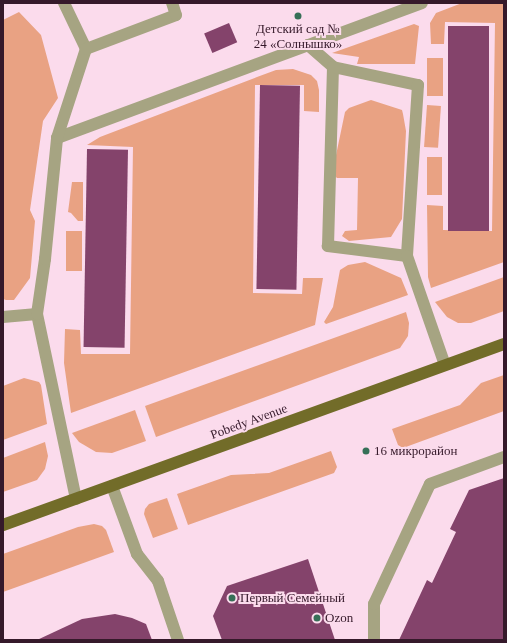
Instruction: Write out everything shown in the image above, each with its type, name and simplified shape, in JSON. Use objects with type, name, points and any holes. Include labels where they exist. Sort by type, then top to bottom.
[{"type":"main road","name":"Pobedy Avenue","points":[[3,525],[504,344]]},
{"type":"lane","points":[[64,3],[86,50],[57,138],[45,259],[37,314],[76,499]]},
{"type":"lane","points":[[86,50],[176,15],[172,3]]},
{"type":"lane","points":[[57,138],[422,3]]},
{"type":"lane","points":[[308,45],[333,67],[418,85],[407,256],[445,366]]},
{"type":"lane","points":[[333,67],[328,246],[407,256]]},
{"type":"lane","points":[[3,317],[37,314]]},
{"type":"lane","points":[[374,640],[374,604],[430,484],[504,457]]},
{"type":"lane","points":[[112,486],[137,554],[158,581],[178,640]]},
{"type":"shaded area","points":[[462,3],[504,3],[504,262],[431,288],[428,277],[427,205],[443,206],[443,230],[492,231],[495,23],[445,22],[444,44],[431,44],[430,23],[436,13]]},
{"type":"shaded area","points":[[19,12],[41,35],[58,98],[43,121],[30,210],[35,221],[30,278],[14,300],[6,300],[3,299],[3,20]]},
{"type":"shaded area","points":[[414,24],[419,26],[415,64],[357,64],[359,57],[332,53]]},
{"type":"shaded area","points":[[427,58],[443,58],[443,96],[427,96]]},
{"type":"shaded area","points":[[293,69],[311,75],[317,81],[319,90],[319,112],[304,111],[304,85],[255,85],[253,293],[302,294],[303,278],[323,278],[315,325],[71,413],[64,363],[65,329],[80,330],[81,354],[130,354],[133,147],[87,145],[100,137],[257,77],[276,70]]},
{"type":"shaded area","points":[[371,100],[402,110],[406,131],[402,219],[391,237],[349,241],[342,236],[345,231],[357,230],[358,178],[337,178],[334,175],[335,160],[345,112],[349,108]]},
{"type":"shaded area","points":[[427,105],[441,106],[438,148],[424,147]]},
{"type":"shaded area","points":[[427,157],[442,157],[442,195],[427,195]]},
{"type":"shaded area","points":[[72,182],[83,182],[83,221],[78,221],[71,213],[68,212]]},
{"type":"shaded area","points":[[66,231],[82,231],[82,271],[66,271]]},
{"type":"shaded area","points":[[365,262],[401,278],[408,295],[326,324],[324,322],[333,307],[340,270],[348,265]]},
{"type":"shaded area","points":[[504,277],[504,311],[471,323],[458,323],[447,317],[435,302]]},
{"type":"shaded area","points":[[406,312],[409,323],[408,336],[400,348],[156,437],[145,406]]},
{"type":"shaded area","points":[[504,375],[504,411],[403,448],[398,445],[392,429],[460,405],[481,383]]},
{"type":"shaded area","points":[[24,378],[39,382],[41,385],[47,424],[3,440],[3,386]]},
{"type":"shaded area","points":[[135,410],[146,441],[112,453],[96,452],[79,442],[72,433]]},
{"type":"shaded area","points":[[45,442],[48,456],[45,469],[37,480],[3,492],[3,458]]},
{"type":"shaded area","points":[[331,451],[337,467],[334,473],[188,525],[177,494],[231,475],[269,473]]},
{"type":"shaded area","points":[[167,498],[178,529],[153,538],[144,514],[145,509],[149,504]]},
{"type":"shaded area","points":[[94,524],[102,526],[106,530],[114,552],[3,592],[3,554],[78,527]]},
{"type":"building","points":[[229,23],[237,42],[212,53],[204,34]]},
{"type":"building","points":[[448,26],[489,26],[489,231],[448,231]]},
{"type":"building","points":[[260,85],[300,86],[296,290],[256,289]]},
{"type":"building","points":[[87,149],[128,150],[125,348],[84,347]]},
{"type":"building","points":[[504,478],[504,640],[399,640],[427,580],[432,583],[456,532],[450,529],[469,490]]},
{"type":"building","points":[[308,559],[335,640],[222,640],[213,616],[227,586]]},
{"type":"building","points":[[115,614],[132,618],[146,624],[152,640],[37,640],[82,619]]},
{"type":"place","name":"Детский сад № 24 «Солнышко»","points":[[298,16]]},
{"type":"place","name":"16 микрорайон","points":[[366,451]]},
{"type":"place","name":"Первый Семейный","points":[[232,598]]},
{"type":"place","name":"Ozon","points":[[317,618]]}]
